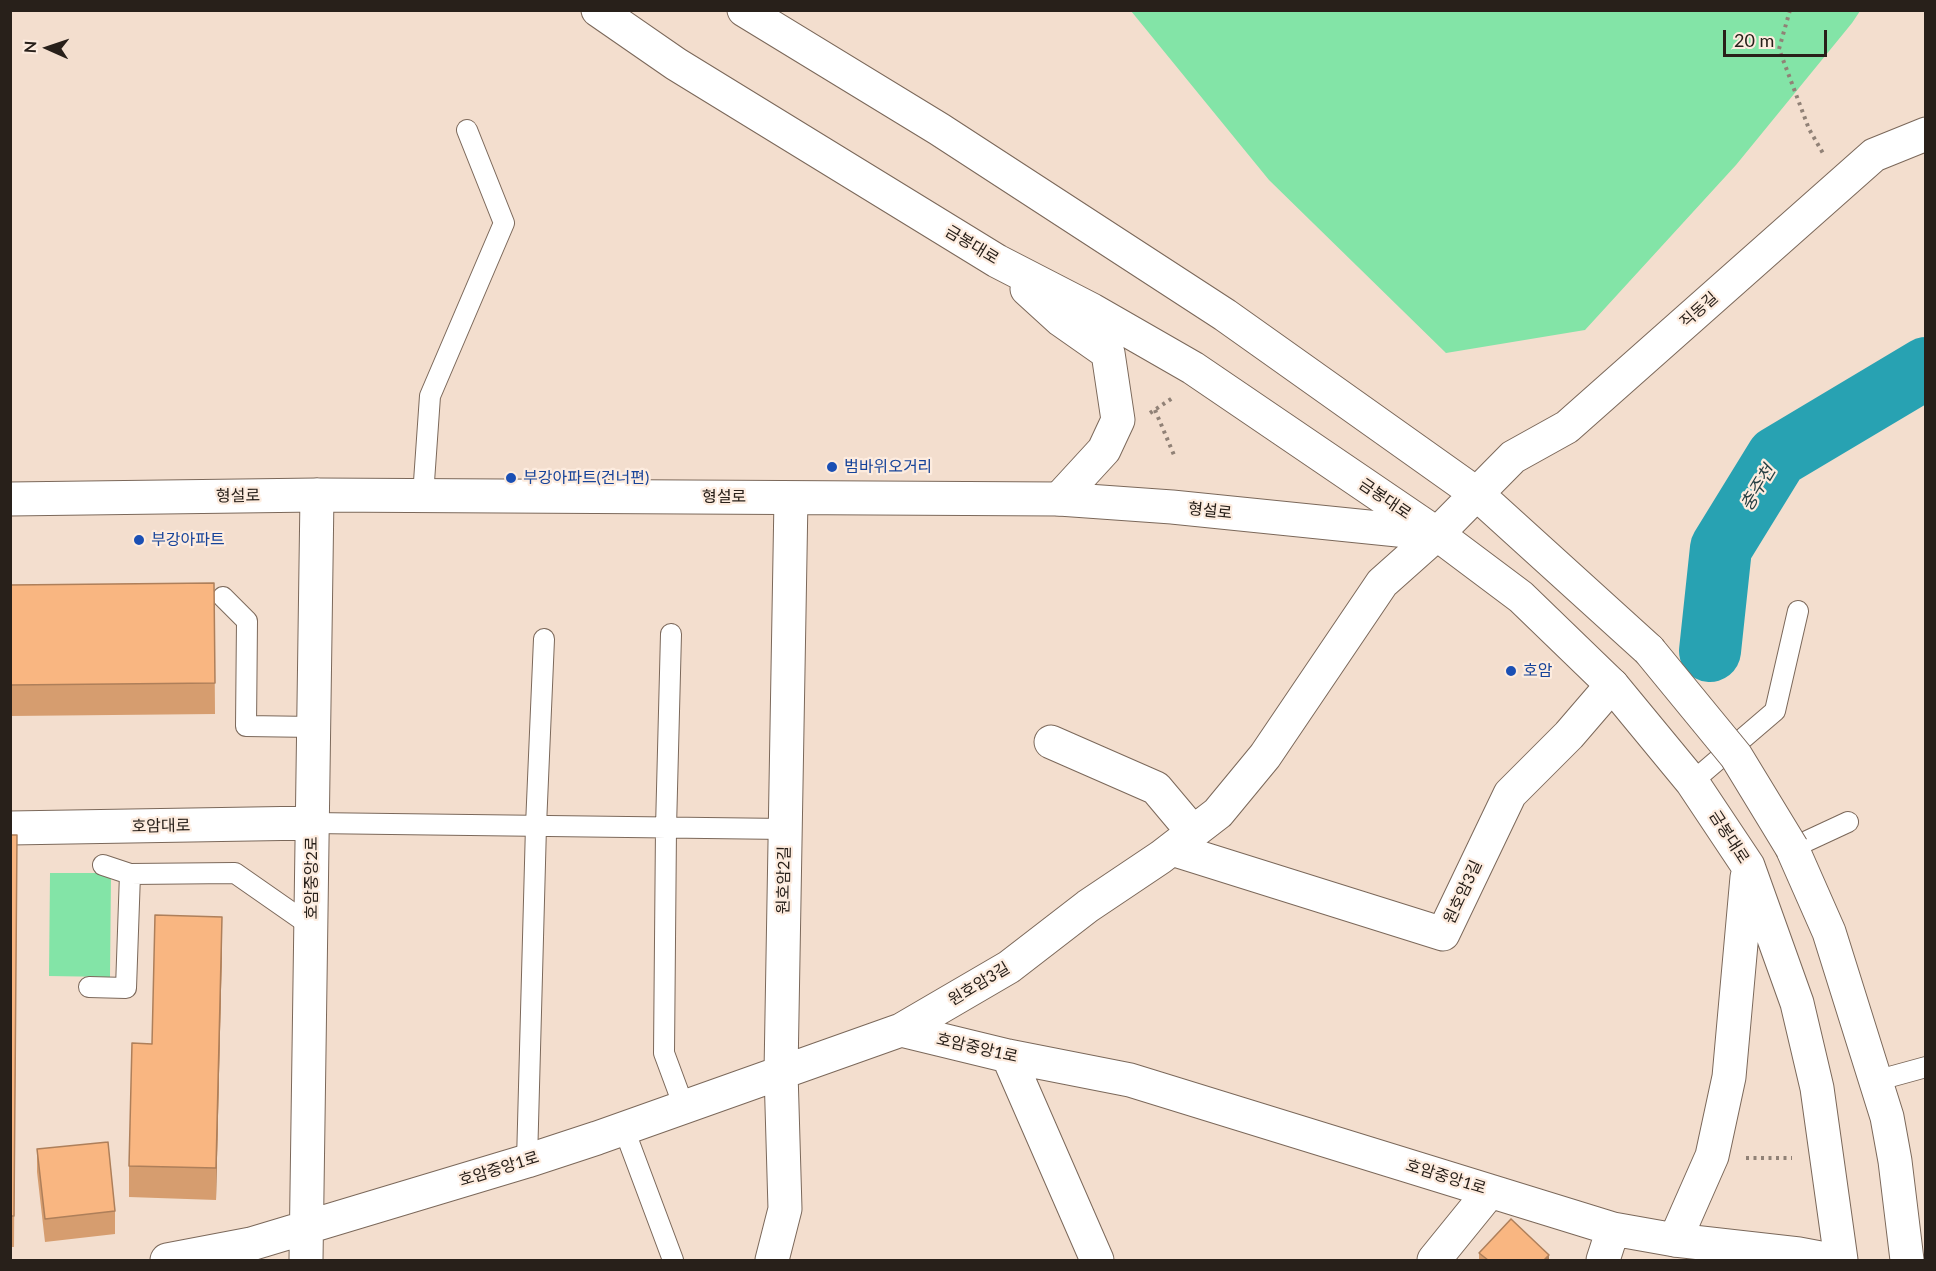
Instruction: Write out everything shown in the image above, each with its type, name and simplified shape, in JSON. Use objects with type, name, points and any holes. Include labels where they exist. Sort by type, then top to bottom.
[{"type":"street","name":"금봉대로","points":[[598,10],[676,64],[997,261],[1092,310],[1193,368],[1437,534],[1521,597],[1612,685],[1692,782],[1748,866],[1800,1013],[1817,1088],[1841,1260]]},
{"type":"street","points":[[744,10],[939,129],[1225,315],[1477,494],[1649,650],[1736,756],[1792,848],[1829,932],[1887,1116],[1907,1260]]},
{"type":"street","name":"직동길","points":[[1437,534],[1513,457],[1567,427],[1874,155],[1926,134]]},
{"type":"street","points":[[997,261],[1061,320],[1108,353],[1118,420],[1104,450],[1059,499]]},
{"type":"street","name":"형설로","points":[[10,499],[317,495],[1059,499],[1172,507],[1437,534]]},
{"type":"street","name":"호암중앙2로","points":[[306,1260],[317,495]]},
{"type":"street","name":"원호암2길","points":[[772,1260],[785,1209],[781,1072],[791,498]]},
{"type":"street","name":"원호암3길","points":[[901,1030],[1009,967],[1088,906],[1182,841],[1218,813],[1265,756],[1382,583],[1437,534]]},
{"type":"street","name":"원호암3길","points":[[1182,841],[1443,934],[1510,794],[1569,735],[1612,685]]},
{"type":"street","points":[[1051,742],[1156,788],[1182,841]]},
{"type":"street","name":"호암대로","points":[[10,828],[312,823]]},
{"type":"street","points":[[1675,1240],[1712,1156],[1729,1077],[1748,866]]},
{"type":"street","name":"호암중앙1로","points":[[167,1260],[251,1244],[527,1161],[624,1129],[901,1030],[1008,1056],[1130,1080],[1613,1229],[1675,1240],[1831,1260]]},
{"type":"street","points":[[1008,1056],[1097,1260]]},
{"type":"street","points":[[1434,1260],[1490,1191]]},
{"type":"street","points":[[1603,1260],[1613,1229]]},
{"type":"lane","points":[[423,496],[430,396],[504,223],[467,130]]},
{"type":"lane","points":[[223,597],[247,621],[246,726],[314,727]]},
{"type":"lane","points":[[1692,782],[1775,711],[1798,611]]},
{"type":"lane","points":[[671,634],[664,1053],[684,1107]]},
{"type":"lane","points":[[527,1161],[536,826],[544,639]]},
{"type":"lane","points":[[1792,848],[1848,822]]},
{"type":"lane","points":[[312,823],[785,829]]},
{"type":"lane","points":[[103,865],[130,874],[235,873],[311,926]]},
{"type":"lane","points":[[89,987],[126,988],[130,874]]},
{"type":"lane","points":[[1875,1081],[1926,1067]]},
{"type":"lane","points":[[624,1129],[673,1260]]},
{"type":"path","points":[[1790,10],[1779,49],[1809,129],[1841,184]]},
{"type":"path","points":[[1146,416],[1179,394]]},
{"type":"path","points":[[1155,410],[1174,455]]},
{"type":"path","points":[[1739,1158],[1802,1158]]},
{"type":"green space","points":[[1131,11],[1860,11],[1736,165],[1585,330],[1446,353],[1269,180]]},
{"type":"green space","points":[[50,873],[111,873],[110,977],[49,976]]},
{"type":"building","points":[[214,583],[215,683],[10,685],[10,585]]},
{"type":"building","points":[[10,835],[17,835],[14,1216],[10,1216]]},
{"type":"building","points":[[155,915],[222,917],[216,1168],[129,1166],[132,1043],[152,1044]]},
{"type":"building","points":[[108,1142],[115,1211],[45,1219],[37,1149]]},
{"type":"building","points":[[1511,1219],[1549,1255],[1544,1260],[1488,1260],[1479,1253]]},
{"type":"waterway","name":"충주천","points":[[1710,651],[1721,548],[1777,457],[1926,368]]},
{"type":"place","name":"범바위오거리","points":[[832,467]]},
{"type":"place","name":"부강아파트(건너편)","points":[[511,478]]},
{"type":"place","name":"부강아파트","points":[[139,540]]},
{"type":"place","name":"호암","points":[[1511,671]]}]
